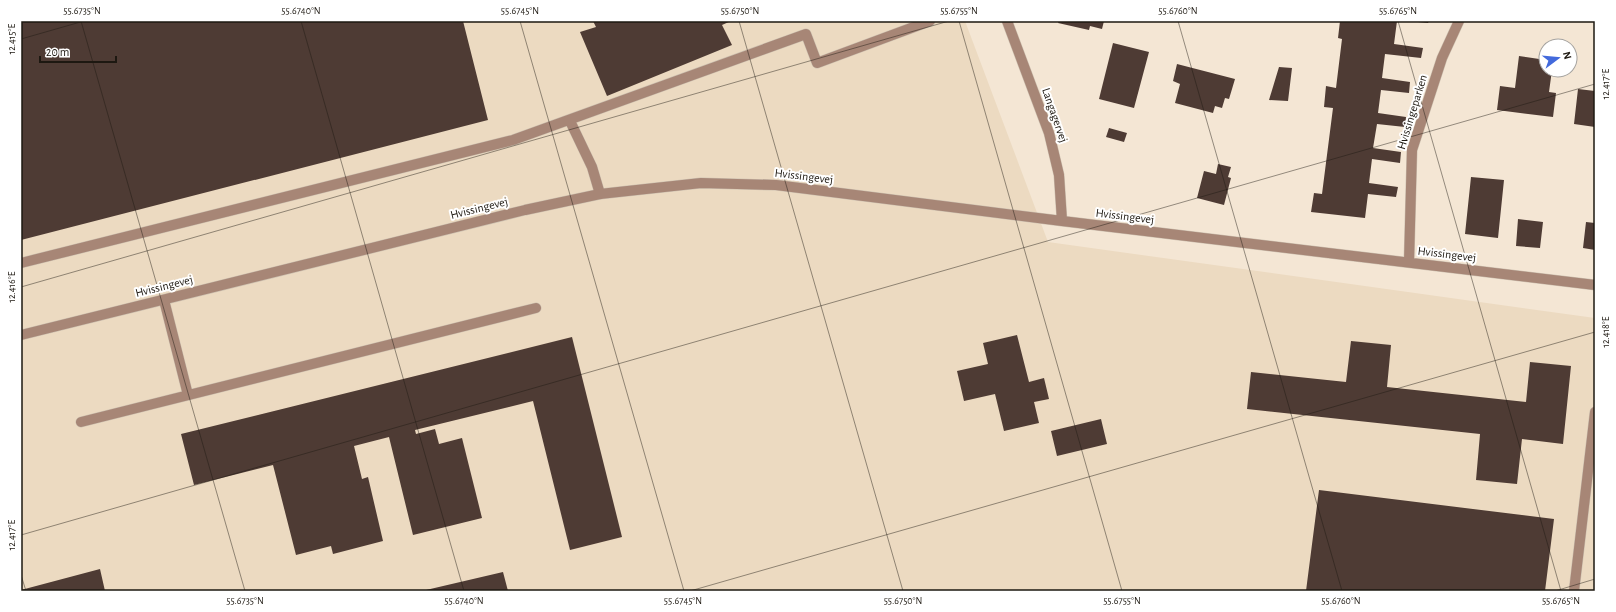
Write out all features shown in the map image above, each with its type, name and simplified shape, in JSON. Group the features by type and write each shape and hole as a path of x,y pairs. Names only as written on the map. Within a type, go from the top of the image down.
{"street":[{"path":"21,263 513,140 570,121 806,34 817,62 930,21"},
{"name":"Langagervej","path":"1007,21 1049,133 1059,175 1062,221"},
{"name":"Hvissingeparken","path":"1409,262 1412,150 1442,58 1459,21"},
{"path":"570,121 592,168 600,194"},
{"name":"Hvissingevej","path":"21,335 525,210 600,194 701,183 776,185 1595,285"},
{"path":"164,300 188,395"},
{"path":"81,422 536,308"},
{"path":"1574,591 1595,412"}],"shaded area":[{"path":"21,21 965,21 1048,242 1595,318 1595,591 21,591"}],"building":[{"path":"21,21 463,21 488,120 21,240"},
{"path":"593,21 731,21 722,25 732,45 607,96 580,32 596,27"},
{"path":"1059,21 1104,21 1102,29 1090,26 1089,30 1058,23"},
{"path":"1340,21 1397,21 1394,44 1423,48 1421,58 1385,54 1382,78 1410,82 1409,93 1381,90 1378,113 1406,117 1405,127 1377,124 1373,148 1401,152 1400,163 1372,159 1369,183 1398,187 1396,197 1368,194 1365,218 1311,212 1314,193 1322,194 1333,108 1324,107 1326,86 1336,88 1342,39 1338,38"},
{"path":"1418,21 1429,21 1428,23"},
{"path":"1113,43 1149,52 1134,108 1099,99"},
{"path":"1519,56 1538,59 1538,78 1551,78 1549,92 1556,93 1553,117 1497,110 1500,86 1515,88"},
{"path":"1177,64 1235,79 1229,99 1225,98 1222,108 1215,106 1213,113 1175,103 1180,84 1173,81"},
{"path":"1279,67 1292,68 1288,101 1269,100"},
{"path":"1578,89 1595,91 1595,127 1574,124"},
{"path":"1109,128 1127,133 1124,142 1106,137"},
{"path":"1218,164 1231,167 1228,177 1231,178 1224,205 1197,198 1204,171 1216,174"},
{"path":"1471,177 1504,180 1498,238 1465,234"},
{"path":"1518,219 1543,222 1540,248 1516,246"},
{"path":"1586,222 1595,223 1595,250 1583,248"},
{"path":"1017,335 1029,382 1044,378 1049,399 1034,402 1039,423 1004,431 995,394 964,401 957,371 988,364 983,343"},
{"path":"572,337 622,537 570,550 533,401 415,430 416,434 435,429 439,444 462,438 482,518 413,535 389,437 354,446 362,479 368,477 383,541 333,554 331,546 296,555 273,465 194,485 181,434"},
{"path":"1351,341 1391,345 1387,387 1526,402 1530,362 1571,366 1563,444 1522,439 1517,484 1476,480 1480,434 1247,409 1251,372 1346,382"},
{"path":"1101,419 1107,444 1057,456 1051,431"},
{"path":"1319,490 1554,519 1545,591 1306,591"},
{"path":"100,569 105,591 21,591 21,590"},
{"path":"503,572 508,591 426,591 426,590"}]}
